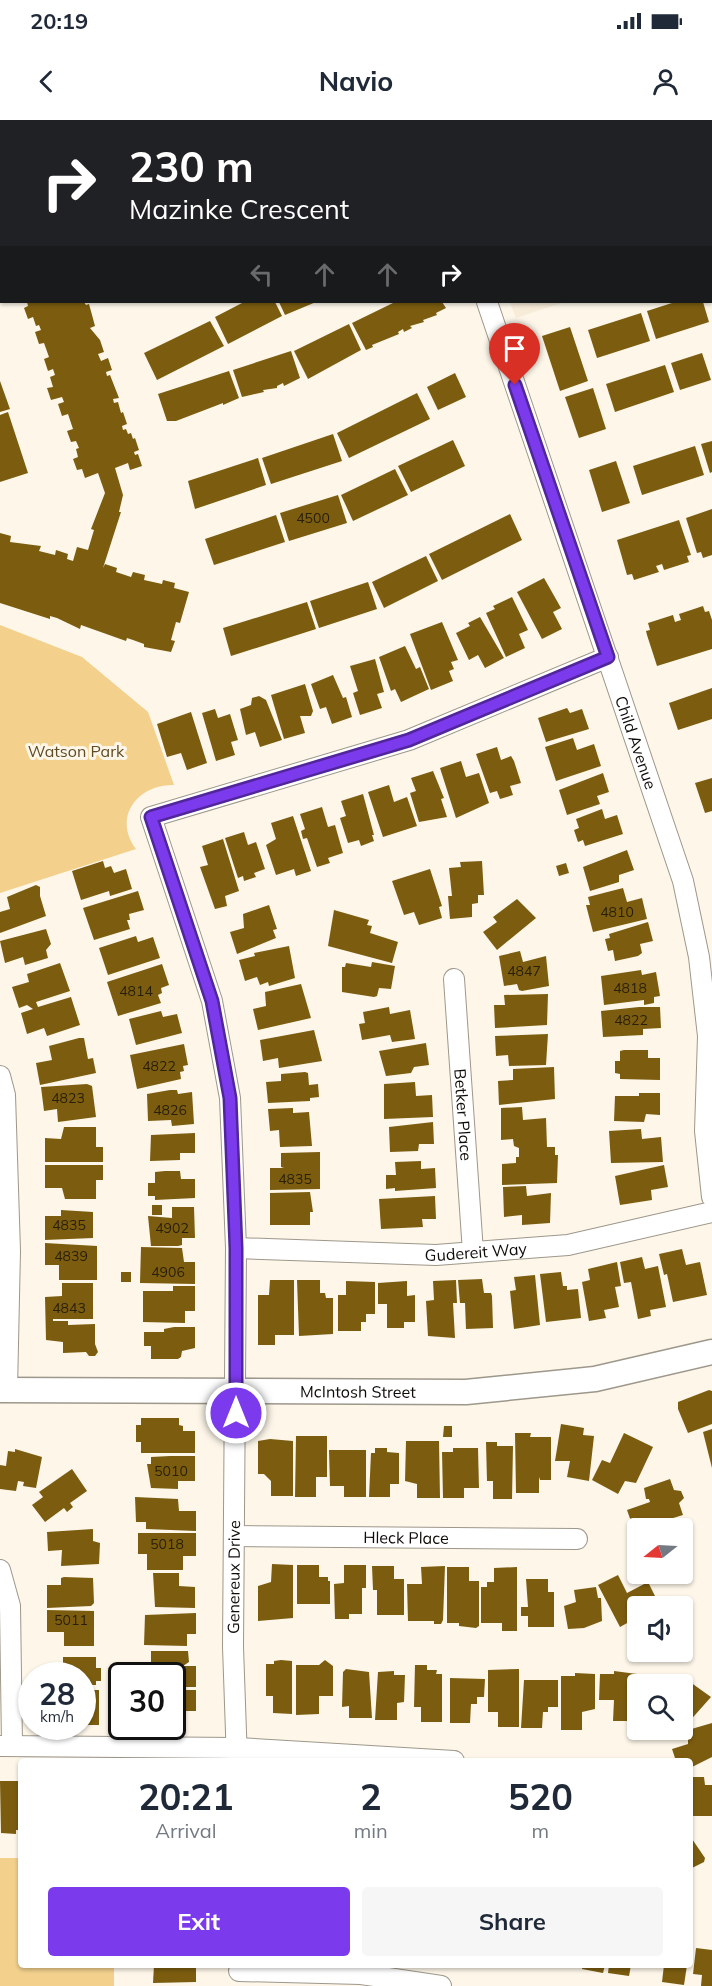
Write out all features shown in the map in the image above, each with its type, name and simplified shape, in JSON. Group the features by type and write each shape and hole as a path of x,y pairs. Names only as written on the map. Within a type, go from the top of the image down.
{"street":[{"name":"Child Avenue","path":"487,303 683,881 699,957 708,1036 705,1131 712,1197"},
{"name":"Genereux Drive","path":"237,1755 233,1647 236,1248 230,1098 212,1001 151,817 409,740 608,657"},
{"name":"Betker Place","path":"454,979 473,1252"},
{"path":"0,1076 5,1095 4,1390"},
{"name":"Gudereit Way","path":"236,1248 436,1255 568,1245 712,1212"},
{"name":"McIntosh Street","path":"4,1390 236,1393 466,1392 594,1379 712,1352"},
{"name":"Hleck Place","path":"234,1536 578,1539"},
{"path":"0,1570 10,1606 6,1745 346,1758"},
{"path":"239,1974 361,1974 441,1986"}],"shaded area":[{"path":"510,303 561,303 516,318"}],"green space":[{"name":"Watson Park","path":"0,625 82,657 148,712 174,785 150,790 132,805 127,825 129,837 136,849 0,893"},
{"path":"0,1858 18,1858 18,1968 114,1968 114,1986 0,1986"}],"building":[{"path":"27,303 89,304 95,326 90,328 100,340 104,352 98,354 101,361 108,358 112,370 106,372 107,376 110,375 119,398 113,399 114,403 118,402 127,424 122,426 123,430 126,429 128,434 131,433 133,439 135,438 139,450 134,452 135,455 138,454 142,466 130,470 128,463 115,468 123,495 119,512 121,512 103,568 105,564 117,568 116,572 131,577 133,572 145,575 144,580 162,584 163,580 175,583 174,588 189,592 180,623 176,622 171,640 175,641 171,652 144,647 144,644 133,640 127,638 126,641 81,625 80,629 57,618 50,616 50,619 0,603 0,533 11,536 10,542 41,546 39,551 55,555 56,550 68,554 67,559 73,561 77,547 88,550 94,530 91,529 105,493 98,473 85,478 82,469 77,470 73,459 78,457 76,449 79,448 76,441 71,442 67,431 73,429 68,414 62,416 58,404 64,402 62,397 51,400 47,388 53,387 50,377 55,375 53,369 48,371 44,359 49,357 44,343 39,344 35,332 41,330 39,325 36,326 33,317 28,319 24,308 28,306"},
{"path":"242,303 276,303 282,316 228,344 215,317"},
{"path":"279,303 314,303 285,315"},
{"path":"393,303 443,303 446,308 436,313 437,315 423,320 424,322 410,326 412,328 404,332 403,329 398,332 399,334 372,345 373,347 366,350 352,323"},
{"path":"672,303 703,303 709,322 656,339 647,311"},
{"path":"641,313 650,341 597,358 588,330"},
{"path":"210,321 224,346 157,380 144,353"},
{"path":"349,324 361,350 308,379 294,351"},
{"path":"570,327 588,381 560,391 542,336"},
{"path":"291,351 300,378 284,386 283,383 277,388 242,397 233,370"},
{"path":"702,353 711,380 680,390 671,363"},
{"path":"665,365 674,392 615,412 606,384"},
{"path":"229,371 239,398 176,421 167,421 158,394"},
{"path":"455,373 466,397 438,410 427,387"},
{"path":"0,381 10,409 0,412"},
{"path":"593,388 606,429 579,438 565,397"},
{"path":"417,393 430,419 349,458 337,433"},
{"path":"8,412 28,473 0,482 0,415"},
{"path":"333,434 342,461 271,484 262,458"},
{"path":"453,440 465,466 411,492 398,466"},
{"path":"712,441 712,472 710,473 701,444"},
{"path":"695,446 704,475 642,495 633,466"},
{"path":"258,458 266,485 195,509 188,481"},
{"path":"616,461 630,503 602,512 589,470"},
{"path":"395,469 408,495 353,521 341,495"},
{"path":"338,495 347,523 289,541 280,513"},
{"path":"712,509 712,555 703,558 701,552 697,553 686,518"},
{"path":"510,514 522,540 442,580 429,554"},
{"path":"276,515 285,542 214,565 205,539"},
{"path":"679,520 691,555 687,556 689,562 664,570 662,564 656,566 659,572 634,580 632,574 627,575 617,540"},
{"path":"426,556 438,581 384,608 372,582"},
{"path":"544,578 561,608 553,612 562,629 542,639 517,592"},
{"path":"368,582 377,609 319,628 310,601"},
{"path":"512,597 528,630 519,634 525,648 506,657 486,613 495,609 493,606"},
{"path":"307,602 316,629 231,656 223,628"},
{"path":"703,606 705,612 709,611 712,620 712,649 657,666 646,631 650,630 648,623 673,615 675,622 681,620 679,614"},
{"path":"480,617 504,658 485,668 478,655 469,660 456,633 470,626 468,623"},
{"path":"442,622 458,660 451,662 454,669 449,671 453,681 431,690 410,634"},
{"path":"405,646 416,669 420,667 429,689 401,702 395,689 391,691 379,657"},
{"path":"375,659 384,692 377,694 382,708 360,715 353,693 358,691 350,666"},
{"path":"333,675 343,698 346,697 352,717 332,724 326,707 320,709 311,684"},
{"path":"305,684 313,711 311,716 300,716 305,733 284,739 271,695"},
{"path":"712,688 712,719 678,730 669,703"},
{"path":"259,696 266,700 282,740 260,747 255,732 246,735 240,709 251,705 252,698"},
{"path":"567,708 570,713 582,709 589,729 546,742 538,718"},
{"path":"215,709 218,718 230,714 238,740 231,742 235,755 216,761 202,713"},
{"path":"191,712 207,763 187,770 181,753 167,757 157,724"},
{"path":"573,738 577,750 594,744 601,766 556,781 545,747"},
{"path":"497,747 501,760 511,756 521,783 510,786 513,795 500,799 497,791 490,793 476,754"},
{"path":"461,761 466,777 479,773 489,803 456,818 440,768"},
{"path":"433,771 444,798 441,799 447,817 419,822 410,793 416,791 411,778"},
{"path":"603,773 609,792 597,796 600,804 567,815 559,790"},
{"path":"712,778 712,811 705,813 695,783"},
{"path":"389,785 394,802 407,797 417,826 383,837 368,792"},
{"path":"363,794 374,841 361,846 359,840 348,843 340,818 346,816 341,801"},
{"path":"322,807 328,827 335,825 343,853 328,858 330,863 317,867 307,838 303,839 301,831 305,829 300,814"},
{"path":"602,809 605,819 617,815 623,834 585,846 583,840 578,842 574,830 579,828 576,819"},
{"path":"293,816 311,871 296,876 294,869 276,875 266,845 276,839 271,823"},
{"path":"244,832 248,845 256,842 265,869 254,873 256,877 244,881 243,876 238,878 225,838"},
{"path":"223,839 239,891 225,896 227,906 215,909 200,867 208,865 202,846"},
{"path":"627,850 634,870 619,875 619,882 590,891 583,867"},
{"path":"103,861 105,868 111,866 114,873 126,869 132,889 110,896 109,891 81,900 72,871"},
{"path":"482,861 484,895 478,895 478,903 472,904 472,917 450,919 448,896 452,896 449,868 461,867 460,862"},
{"path":"566,863 569,873 559,876 556,866"},
{"path":"430,869 442,906 439,907 442,918 419,925 414,912 404,915 392,881"},
{"path":"36,885 40,887 40,896 46,916 0,933 0,912 10,909 7,897"},
{"path":"623,888 627,902 642,898 647,919 593,932 586,905 590,905 588,897"},
{"path":"138,891 144,910 129,914 130,920 127,920 130,929 94,940 83,908"},
{"path":"517,899 536,918 497,950 483,932 497,922 493,917"},
{"path":"269,905 277,929 273,930 276,938 237,954 230,932 244,928 243,914"},
{"path":"334,910 369,920 367,925 372,926 370,933 398,942 392,963 328,946"},
{"path":"648,922 653,941 640,944 642,953 638,956 615,961 613,950 608,951 605,939 610,938 609,934"},
{"path":"46,929 51,944 46,950 48,958 25,965 23,957 5,963 0,941"},
{"path":"136,936 138,942 153,937 160,958 108,975 99,948"},
{"path":"289,946 295,978 269,986 268,982 260,985 257,977 245,981 239,960 255,956 254,953"},
{"path":"520,951 523,962 546,956 549,986 522,991 519,990 517,984 504,986 499,956"},
{"path":"372,962 395,966 391,989 379,988 377,996 374,997 342,992 342,967 345,967 346,963 371,967"},
{"path":"60,963 70,991 36,1002 38,1007 71,997 80,1025 47,1036 44,1028 27,1034 21,1013 33,1009 27,1005 19,1008 12,987 29,982 27,974"},
{"path":"162,964 169,985 161,988 162,993 158,995 161,1003 118,1016 107,982"},
{"path":"641,970 642,975 656,972 660,996 654,997 654,1003 644,1005 644,1000 604,1005 601,976"},
{"path":"301,984 311,1018 258,1030 253,1009 266,1006 265,992"},
{"path":"548,994 547,1025 495,1028 494,1005 505,1005 504,995"},
{"path":"389,1007 390,1014 410,1010 415,1039 392,1042 390,1035 362,1040 359,1024 365,1023 363,1012"},
{"path":"660,1007 661,1028 643,1029 643,1035 603,1037 601,1011"},
{"path":"161,1011 163,1017 177,1014 182,1033 136,1045 129,1019"},
{"path":"314,1030 322,1061 279,1068 278,1058 263,1061 260,1040"},
{"path":"548,1034 546,1065 509,1066 508,1055 496,1056 495,1036"},
{"path":"84,1038 88,1059 93,1058 96,1073 40,1085 36,1063 52,1060 49,1046"},
{"path":"426,1043 429,1065 414,1067 411,1073 386,1076 379,1051"},
{"path":"184,1044 188,1065 183,1066 184,1071 180,1072 181,1079 137,1089 130,1055"},
{"path":"648,1050 648,1058 660,1058 660,1080 620,1079 620,1074 615,1073 615,1061 620,1061 620,1051"},
{"path":"554,1067 555,1099 499,1105 498,1081 513,1080 513,1069"},
{"path":"308,1073 309,1085 318,1084 319,1097 310,1098 310,1101 268,1103 266,1082 281,1081 281,1074"},
{"path":"415,1082 416,1096 432,1095 433,1117 384,1119 384,1084"},
{"path":"87,1084 92,1086 96,1117 58,1122 57,1109 44,1111 41,1087"},
{"path":"177,1090 178,1094 192,1092 194,1124 172,1126 171,1120 148,1121 147,1094"},
{"path":"639,1093 660,1093 660,1115 646,1114 644,1122 614,1121 615,1096 639,1096"},
{"path":"522,1107 523,1120 546,1118 547,1147 555,1147 555,1155 558,1155 557,1183 502,1185 502,1164 516,1163 519,1148 514,1146 513,1139 501,1140 501,1108"},
{"path":"293,1108 293,1113 309,1112 312,1146 280,1147 279,1130 270,1131 268,1109"},
{"path":"433,1122 434,1144 419,1144 418,1151 390,1152 389,1127"},
{"path":"64,1127 96,1127 96,1147 103,1147 103,1162 45,1162 45,1138 61,1139"},
{"path":"641,1129 642,1139 661,1137 663,1162 611,1163 609,1131"},
{"path":"195,1133 195,1153 180,1153 180,1160 150,1161 151,1135"},
{"path":"320,1152 320,1189 270,1190 270,1168 284,1168 281,1167 281,1153"},
{"path":"421,1161 421,1169 435,1168 436,1188 395,1191 395,1188 386,1189 386,1175 396,1175 395,1162"},
{"path":"45,1165 103,1165 103,1180 96,1180 96,1199 65,1199 62,1188 45,1188"},
{"path":"664,1165 668,1187 651,1190 652,1200 620,1205 615,1176"},
{"path":"180,1171 181,1179 195,1179 195,1198 155,1200 155,1196 148,1196 148,1183 155,1183 155,1172"},
{"path":"526,1186 527,1196 551,1193 550,1223 522,1225 522,1215 504,1217 503,1187"},
{"path":"310,1192 313,1212 310,1212 310,1225 270,1225 270,1193"},
{"path":"435,1196 436,1219 422,1219 423,1227 381,1229 379,1199"},
{"path":"152,1205 162,1205 162,1215 152,1215"},
{"path":"172,1207 194,1207 195,1238 182,1238 182,1245 178,1246 151,1246 148,1216 172,1218"},
{"path":"61,1210 93,1212 93,1238 45,1240 45,1216 61,1216"},
{"path":"45,1243 97,1246 97,1280 59,1280 59,1265 45,1265"},
{"path":"141,1247 182,1248 184,1262 195,1262 195,1284 140,1283"},
{"path":"682,1249 686,1265 700,1262 707,1295 673,1302 667,1274 664,1275 659,1254"},
{"path":"642,1257 645,1269 658,1266 666,1307 650,1310 651,1316 638,1319 631,1282 624,1283 620,1262"},
{"path":"617,1262 621,1286 615,1287 619,1307 604,1310 606,1318 589,1321 582,1282 590,1280 588,1269"},
{"path":"121,1272 131,1272 131,1282 121,1282"},
{"path":"561,1272 563,1286 567,1286 567,1290 578,1289 581,1318 546,1322 540,1274"},
{"path":"535,1275 540,1325 514,1329 510,1291 516,1290 514,1277"},
{"path":"482,1279 484,1293 491,1293 492,1296 493,1328 466,1329 465,1303 460,1303 458,1280"},
{"path":"270,1280 294,1280 294,1335 275,1335 275,1345 258,1345 258,1295 269,1295"},
{"path":"297,1280 320,1280 320,1293 325,1293 326,1298 333,1298 333,1334 299,1336"},
{"path":"456,1280 457,1303 453,1303 455,1338 428,1336 426,1301 434,1300 433,1281"},
{"path":"346,1281 375,1282 375,1314 366,1314 366,1322 361,1322 361,1331 338,1331 338,1295 346,1295"},
{"path":"407,1281 407,1296 415,1295 415,1322 404,1322 404,1328 387,1328 387,1304 378,1304 378,1283"},
{"path":"62,1283 93,1283 93,1319 53,1319 53,1321 68,1321 68,1325 95,1324 95,1344 98,1352 95,1356 89,1356 86,1352 63,1353 63,1342 46,1340 45,1297 62,1296"},
{"path":"173,1286 195,1286 195,1311 185,1311 185,1323 143,1322 143,1291 173,1291"},
{"path":"195,1327 195,1348 182,1351 178,1359 151,1359 151,1346 144,1346 144,1332 164,1332 164,1329"},
{"path":"709,1390 712,1391 712,1424 688,1433 678,1409 678,1402"},
{"path":"141,1418 179,1418 179,1425 183,1426 183,1431 195,1431 195,1453 141,1453 141,1442 136,1442 136,1425 141,1425"},
{"path":"561,1424 584,1428 583,1435 594,1436 589,1481 567,1477 570,1461 555,1461"},
{"path":"444,1426 452,1426 452,1437 443,1437"},
{"path":"712,1429 712,1468 703,1432"},
{"path":"515,1433 531,1433 530,1437 551,1437 551,1480 540,1480 539,1477 539,1493 516,1493"},
{"path":"624,1433 653,1447 636,1483 625,1481 618,1494 592,1480 602,1460 610,1463"},
{"path":"296,1436 327,1436 327,1477 316,1477 316,1497 295,1497"},
{"path":"270,1439 293,1441 293,1496 271,1496 271,1481 264,1474 258,1474 258,1441"},
{"path":"406,1441 439,1441 440,1498 417,1498 417,1484 405,1481"},
{"path":"486,1442 497,1442 497,1446 513,1446 512,1499 493,1499 493,1481 487,1481"},
{"path":"375,1448 387,1448 387,1452 399,1453 399,1484 390,1484 390,1497 369,1497 371,1453 375,1453"},
{"path":"453,1448 478,1448 479,1488 464,1488 464,1498 443,1498 442,1452 453,1452"},
{"path":"15,1449 42,1457 36,1488 23,1486 24,1482 18,1481 16,1491 0,1489 0,1465 6,1466 8,1451 15,1452"},
{"path":"329,1450 366,1450 366,1497 344,1497 344,1486 330,1486"},
{"path":"195,1456 195,1481 178,1481 178,1489 151,1488 147,1464 151,1464 151,1457"},
{"path":"72,1469 87,1491 70,1503 73,1507 67,1512 64,1508 45,1522 32,1505 43,1497 39,1492"},
{"path":"670,1479 674,1490 681,1491 684,1498 679,1503 683,1515 673,1518 630,1518 627,1510 650,1502 646,1499 644,1488"},
{"path":"135,1497 178,1499 179,1511 196,1511 196,1531 146,1529 146,1522 136,1522"},
{"path":"93,1529 93,1541 100,1543 99,1564 61,1566 62,1550 48,1551 47,1532"},
{"path":"138,1533 196,1533 196,1556 183,1556 183,1570 147,1570 147,1554 138,1554"},
{"path":"272,1564 293,1565 293,1618 258,1621 258,1586 271,1582"},
{"path":"297,1565 319,1565 319,1577 328,1577 330,1581 330,1604 297,1604"},
{"path":"344,1565 366,1565 366,1588 362,1588 362,1614 349,1614 349,1619 335,1619 334,1584 344,1583"},
{"path":"372,1566 394,1566 394,1579 404,1579 404,1615 377,1615 377,1590 373,1590"},
{"path":"445,1566 441,1624 434,1624 434,1621 408,1621 407,1584 422,1584 421,1567"},
{"path":"447,1567 469,1567 469,1581 479,1581 479,1626 476,1628 459,1626 459,1623 447,1623"},
{"path":"517,1567 517,1631 502,1631 502,1623 481,1623 481,1587 487,1587 487,1582 494,1582 494,1568"},
{"path":"153,1573 179,1573 179,1586 195,1587 195,1608 155,1607"},
{"path":"618,1575 627,1593 644,1584 649,1584 655,1596 627,1596 627,1623 620,1627 598,1585"},
{"path":"61,1578 93,1578 94,1603 91,1606 47,1608 47,1585 61,1585"},
{"path":"526,1579 548,1579 548,1592 554,1592 554,1627 528,1627 528,1616 521,1616 521,1607 528,1607"},
{"path":"596,1587 598,1598 601,1598 602,1621 584,1628 568,1629 564,1606 576,1602 574,1590"},
{"path":"47,1610 94,1611 94,1646 64,1646 64,1632 47,1632"},
{"path":"196,1613 196,1634 187,1634 187,1646 144,1645 145,1615"},
{"path":"151,1651 188,1651 189,1662 186,1664 186,1662 151,1662"},
{"path":"63,1657 96,1657 96,1662 63,1662"},
{"path":"325,1660 333,1666 333,1696 319,1696 319,1714 296,1715 296,1665 319,1665"},
{"path":"274,1661 292,1661 292,1714 273,1713 273,1696 266,1696 266,1664 274,1664"},
{"path":"415,1665 427,1665 427,1670 437,1670 436,1674 442,1674 442,1722 421,1722 421,1707 414,1707"},
{"path":"186,1666 196,1666 196,1687 186,1687"},
{"path":"96,1668 101,1668 101,1681 96,1681"},
{"path":"346,1669 369,1672 372,1718 349,1718 349,1706 342,1707 343,1672"},
{"path":"519,1669 519,1727 498,1727 498,1712 488,1712 488,1670"},
{"path":"394,1671 394,1675 405,1675 404,1702 397,1703 397,1720 375,1720 378,1672"},
{"path":"614,1671 637,1674 627,1674 627,1721 613,1721 614,1700 599,1700 600,1674 614,1674"},
{"path":"575,1673 595,1674 595,1709 582,1712 582,1730 561,1730 561,1676 575,1676"},
{"path":"450,1678 485,1679 484,1697 477,1697 477,1704 471,1704 470,1723 450,1723"},
{"path":"524,1680 558,1680 558,1707 548,1707 548,1712 543,1712 542,1728 521,1728"},
{"path":"693,1684 711,1697 693,1717"},
{"path":"96,1690 99,1690 99,1725 96,1725"},
{"path":"186,1690 196,1690 196,1711 186,1711"},
{"path":"712,1723 712,1757 693,1766 693,1758 675,1758 672,1749 688,1744 688,1740 693,1740 693,1729"},
{"path":"693,1777 704,1777 705,1785 712,1785 712,1816 693,1816"},
{"path":"0,1781 18,1781 18,1830 16,1834 1,1833"},
{"path":"693,1840 705,1858 704,1862 693,1868"},
{"path":"696,1948 712,1950 712,1986 701,1986 702,1975 693,1974"},
{"path":"154,1968 196,1968 196,1982 153,1983"},
{"path":"582,1968 604,1968 603,1973"},
{"path":"609,1968 630,1968 629,1976 608,1973"},
{"path":"664,1968 687,1968 684,1985 662,1982"}],"route":[{"path":"236,1413 236,1248 230,1098 212,1001 151,817 409,740 608,657 515,385"}]}
